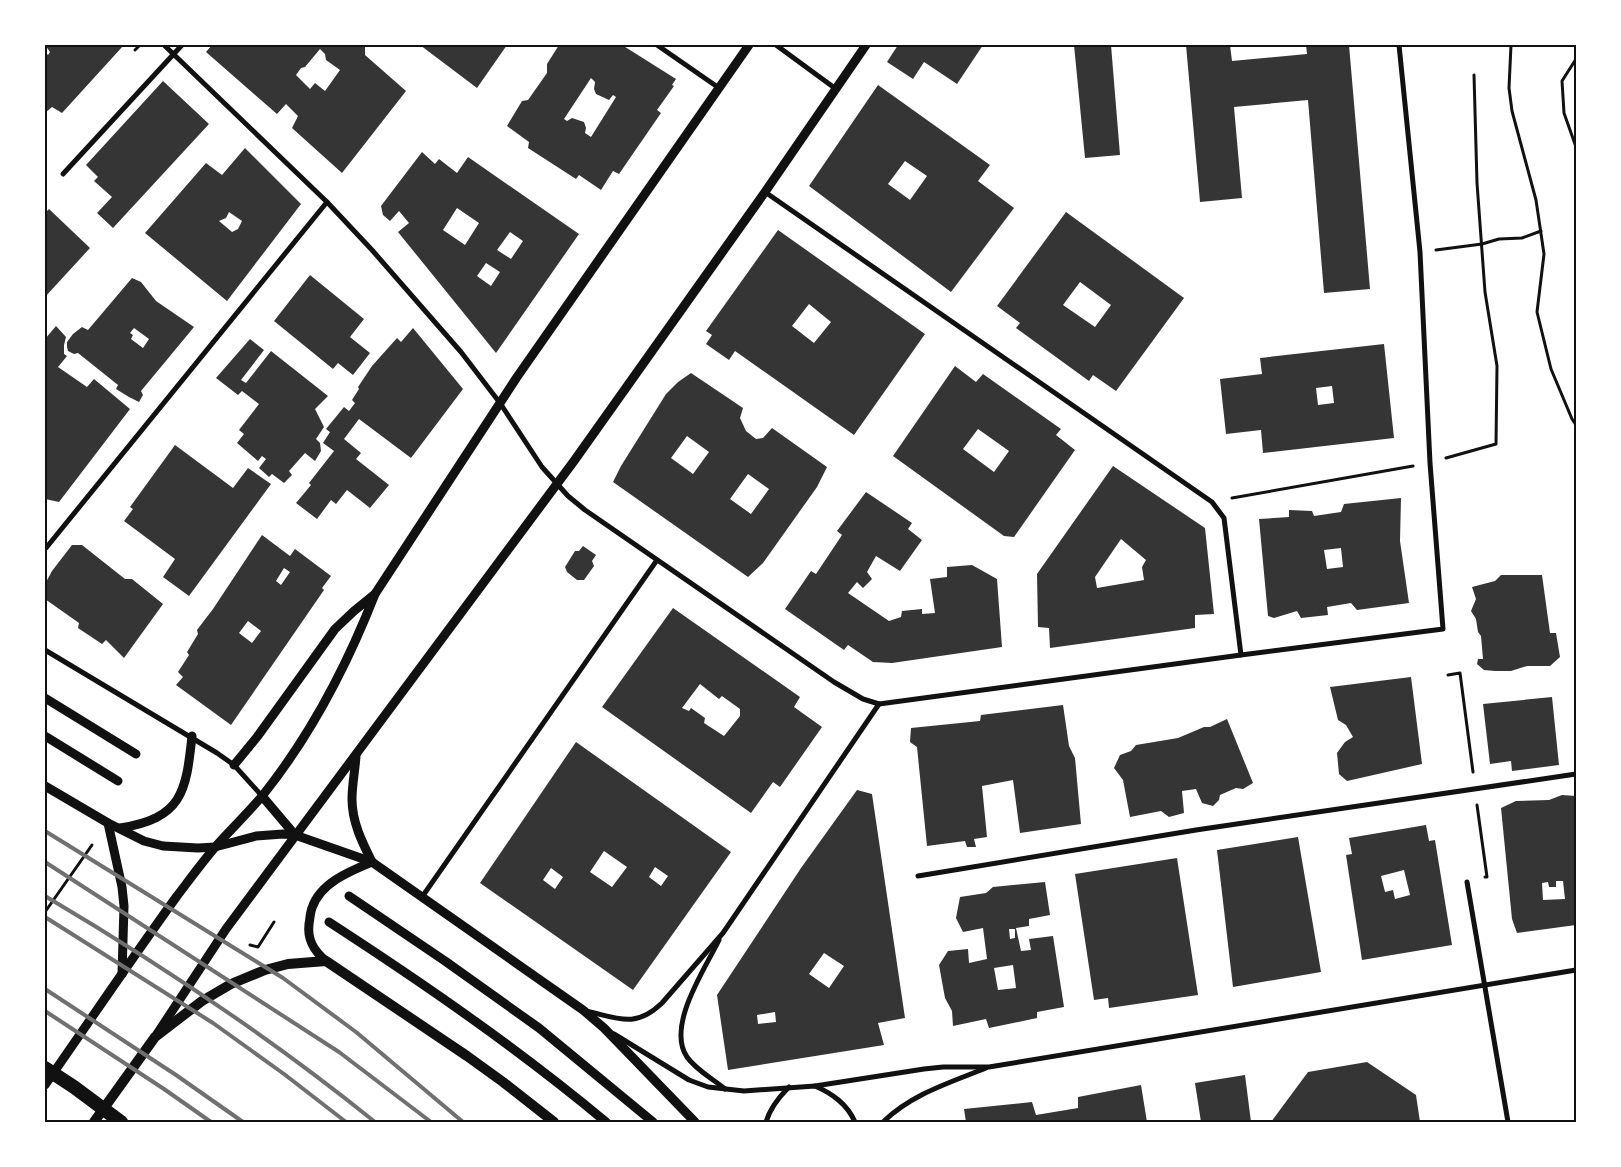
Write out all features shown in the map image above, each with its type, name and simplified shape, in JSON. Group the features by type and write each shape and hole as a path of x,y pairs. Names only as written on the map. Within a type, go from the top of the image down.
{"highway":[{"path":"45,1068 121,1122"}],"main road":[{"path":"94,1122 155,1037 202,1001 245,977 288,964 326,961 446,1041 554,1122"}],"street":[{"path":"164,45 327,202 372,250 455,345 500,403 542,467 585,510 847,691 878,704 1443,629 1430,463 1420,252 1399,45"},
{"path":"63,174 182,45"},
{"path":"658,45 720,88"},
{"path":"45,1085 169,908 215,847 262,796 299,744 322,705 364,624 375,594 500,403 749,45"},
{"path":"776,45 836,89"},
{"path":"155,1037 220,938 557,484 765,192 866,45"},
{"path":"765,192 1212,502 1224,518 1241,655"},
{"path":"46,548 327,202"},
{"path":"422,897 657,560"},
{"path":"234,765 257,737 335,629 375,594"},
{"path":"45,650 192,736 234,765 295,835"},
{"path":"45,698 136,754"},
{"path":"583,1010 618,1019 636,1020 654,1012 723,933 878,704"},
{"path":"45,736 118,781"},
{"path":"120,828 137,826 157,818 177,801 186,781 192,736"},
{"path":"356,756 352,800 353,811 362,842 372,862"},
{"path":"918,876 1196,830 1576,774"},
{"path":"45,786 108,823 144,841 163,846 190,849 215,847 256,836 283,834 295,835 372,862 583,1010 604,1028 695,1122"},
{"path":"108,823 122,887 124,906 122,974"},
{"path":"326,961 315,951 310,940 311,908 322,892 337,879 372,862"},
{"path":"1466,882 1508,1122"},
{"path":"349,896 539,1028 653,1122"},
{"path":"329,922 420,981 510,1045 606,1122"},
{"path":"723,933 693,992 681,1023 680,1033 683,1050 687,1057 726,1089"},
{"path":"604,1028 689,1080 708,1087 744,1091 815,1086 924,1069 958,1066 989,1067 1576,970"},
{"path":"883,1122 904,1104 921,1094 989,1067"},
{"path":"815,1086 841,1101 855,1122"},
{"path":"766,1122 777,1100 790,1087"}],"path":[{"path":"135,50 140,45"},
{"path":"1511,45 1509,88 1512,111 1536,200 1544,254 1537,312 1551,369 1576,425"},
{"path":"1576,59 1562,81 1564,113 1576,147"},
{"path":"1212,502 1430,463 1496,444 1497,366 1485,292 1477,183 1474,75"},
{"path":"1420,252 1482,244 1499,239 1522,238 1541,230"},
{"path":"1448,675 1460,673 1473,773"},
{"path":"1478,813 1484,861"},
{"path":"45,912 108,823"},
{"path":"250,944 258,947 274,922"}],"building":[{"path":"45,45 123,46 62,113 52,107 45,113 45,52 48,55 50,52"},
{"path":"212,45 365,45 365,55 406,91 342,173 292,128 298,116 286,104 277,114 206,52","holes":["320,49 325,54 326,60 340,70 325,91 315,83 310,89 296,75"]},
{"path":"420,45 507,45 477,88"},
{"path":"559,45 622,45 676,79 672,85 674,86 657,110 661,113 619,174 613,171 601,190 579,175 576,179 528,148 529,142 507,126 522,101 528,100 547,73 547,64","holes":["591,78 595,82 594,89 596,94 609,100 613,95 616,97 591,137 585,133 584,122 572,118 567,121 564,119"]},
{"path":"898,45 983,45 957,84 924,62 913,79 887,62"},
{"path":"1074,45 1111,45 1120,155 1085,158"},
{"path":"1186,45 1230,45 1232,61 1307,54 1306,45 1349,45 1370,289 1324,293 1308,100 1234,107 1242,198 1200,202"},
{"path":"163,81 209,124 113,228 97,213 112,197 94,181 98,177 86,165"},
{"path":"878,85 990,165 978,181 1014,208 951,292 809,186","holes":["905,161 927,176 910,200 888,184"]},
{"path":"245,148 301,204 227,301 145,233 206,163 222,175","holes":["229,212 242,221 238,229 232,232 219,221 226,218"]},
{"path":"422,152 435,164 439,159 457,173 468,157 579,234 496,353 398,232 409,223 399,211 390,221 383,215 381,206","holes":["457,208 479,223 465,245 443,230","510,232 523,241 511,259 497,250","486,263 500,272 491,286 477,276"]},
{"path":"49,209 90,248 45,297 45,213"},
{"path":"1066,212 1184,298 1116,391 1093,375 1089,381 1016,328 1020,323 997,306","holes":["1080,282 1111,305 1095,327 1063,305"]},
{"path":"778,230 925,334 854,435 735,351 729,360 706,344 712,335 706,331","holes":["809,304 831,322 814,343 792,326"]},
{"path":"310,275 364,319 350,337 370,353 353,375 338,363 333,369 274,321"},
{"path":"132,278 141,282 156,301 194,327 141,391 143,395 139,402 116,389 118,385 78,353 74,354 68,351 67,342 73,334 82,327 88,330","holes":["134,328 149,339 143,348 131,339 133,335 130,333"]},
{"path":"56,326 66,337 64,354 67,356 58,367 87,387 94,379 130,409 59,502 45,499 45,339"},
{"path":"413,328 463,389 411,458 359,419 344,439 361,453 356,459 389,485 370,508 347,490 336,504 331,500 317,519 296,503 334,451 323,443 330,432 326,429 344,407 349,411 355,403 352,400 372,366 397,338 401,342"},
{"path":"250,339 264,350 241,380 246,383 271,351 328,396 315,409 324,427 316,439 320,443 321,451 315,461 305,453 289,471 292,475 284,483 272,474 269,477 259,468 266,459 262,456 258,461 237,443 244,434 239,430 259,404 242,391 238,395 216,378"},
{"path":"1384,344 1394,438 1263,453 1261,430 1226,434 1220,379 1262,374 1260,358","holes":["1332,386 1334,403 1318,405 1316,388"]},
{"path":"955,366 976,382 983,374 1061,429 1056,435 1075,450 1014,537 1004,536 893,456","holes":["978,429 1009,451 994,472 963,449"]},
{"path":"691,373 743,408 740,418 746,431 756,439 763,438 772,428 827,467 817,487 763,563 748,577 613,482 666,394","holes":["687,436 709,452 693,474 671,458","748,474 769,489 751,514 730,499"]},
{"path":"175,445 233,488 248,468 271,484 189,596 163,577 175,559 124,521 133,509 130,507"},
{"path":"1113,466 1205,528 1214,614 1195,615 1195,628 1050,648 1049,628 1038,627 1037,574","holes":["1121,539 1146,560 1142,567 1144,580 1097,588 1095,577"]},
{"path":"866,492 912,523 908,529 922,540 900,571 876,556 867,572 872,579 863,588 857,582 848,593 889,621 901,617 902,611 922,609 922,614 935,613 930,579 947,577 947,567 972,565 997,579 1002,647 892,663 873,662 848,645 844,650 785,609 811,571 816,574 842,535 837,531"},
{"path":"1401,498 1400,541 1409,603 1357,610 1351,603 1327,607 1328,615 1301,618 1297,611 1274,618 1268,616 1259,519 1289,517 1289,510 1312,511 1314,516 1341,512 1344,504","holes":["1341,548 1343,567 1327,569 1324,550"]},
{"path":"262,535 290,556 295,549 331,576 322,588 324,590 231,725 176,685 183,677 178,672 189,655 187,652 198,634 197,630","holes":["284,568 290,572 281,585 276,581","248,621 261,631 252,643 239,633"]},
{"path":"72,545 82,545 125,579 132,579 163,604 124,658 106,640 102,644 78,628 79,623 45,599 45,584 52,571"},
{"path":"583,546 596,555 592,561 594,566 584,580 577,580 567,572 565,567 575,551 579,551"},
{"path":"1501,575 1542,575 1550,633 1556,633 1560,657 1550,666 1527,666 1511,671 1495,671 1484,670 1477,664 1478,659 1483,659 1481,636 1478,632 1476,619 1471,611 1476,599 1472,587 1495,581"},
{"path":"673,608 800,697 794,707 822,727 780,787 773,782 751,813 602,707","holes":["700,684 719,699 722,696 740,709 740,716 724,736 704,723 705,718 691,708 689,711 682,708"]},
{"path":"1411,677 1422,764 1347,781 1339,774 1337,753 1345,742 1353,737 1346,725 1338,720 1330,687"},
{"path":"1552,697 1559,765 1512,771 1511,761 1490,764 1483,704"},
{"path":"1063,705 1069,746 1075,758 1081,824 1020,833 1013,780 982,786 987,837 974,839 976,847 967,847 965,841 927,846 917,747 910,742 911,728 980,721 981,715"},
{"path":"1227,719 1253,783 1243,789 1236,788 1220,795 1219,800 1213,806 1202,803 1196,789 1182,791 1184,813 1169,817 1161,811 1130,817 1123,780 1114,768 1120,755 1131,751 1136,745 1178,738"},
{"path":"576,742 731,852 633,990 480,883","holes":["604,851 627,867 612,887 590,872","655,867 668,876 661,886 649,877","551,868 563,877 555,889 543,880"]},
{"path":"857,790 872,794 905,1018 878,1023 884,1045 728,1070 717,995 801,868","holes":["824,953 844,966 829,988 809,974","775,1012 776,1022 758,1024 757,1015"]},
{"path":"1562,795 1576,796 1576,925 1517,933 1512,919 1501,808 1516,801 1549,800","holes":["1556,881 1563,881 1565,899 1543,900 1542,883 1548,882 1549,887 1556,887"]},
{"path":"1426,825 1429,841 1435,840 1452,945 1362,960 1346,855 1352,854 1349,838","holes":["1404,870 1410,895 1395,899 1393,890 1385,892 1381,876"]},
{"path":"1298,837 1321,972 1233,987 1217,850"},
{"path":"1177,858 1198,995 1109,1008 1108,998 1094,1000 1075,874"},
{"path":"1045,882 1050,915 1029,919 1029,926 1016,928 1021,951 1031,950 1029,939 1053,936 1064,1007 1037,1012 1037,1018 989,1028 986,1019 953,1026 952,1011 945,998 939,965 948,951 968,949 969,963 987,959 983,928 963,932 956,918 960,897 986,893 993,887","holes":["1009,929 1015,929 1015,938 1010,939","1013,965 1016,988 998,990 994,968"]},
{"path":"1367,1062 1416,1095 1420,1122 1271,1122 1308,1072"},
{"path":"1245,1075 1251,1122 1201,1122 1195,1083"},
{"path":"1141,1085 1147,1122 966,1122 964,1109 1032,1102 1036,1115 1078,1108 1078,1097"}],"railway":[{"path":"45,831 283,978 356,1032 463,1122"},
{"path":"45,862 339,1052 431,1122"},
{"path":"45,896 173,975 214,1003 296,1061 375,1122"},
{"path":"45,917 213,1023 346,1122"},
{"path":"45,989 176,1075 243,1122"},
{"path":"45,1011 211,1122"}]}
